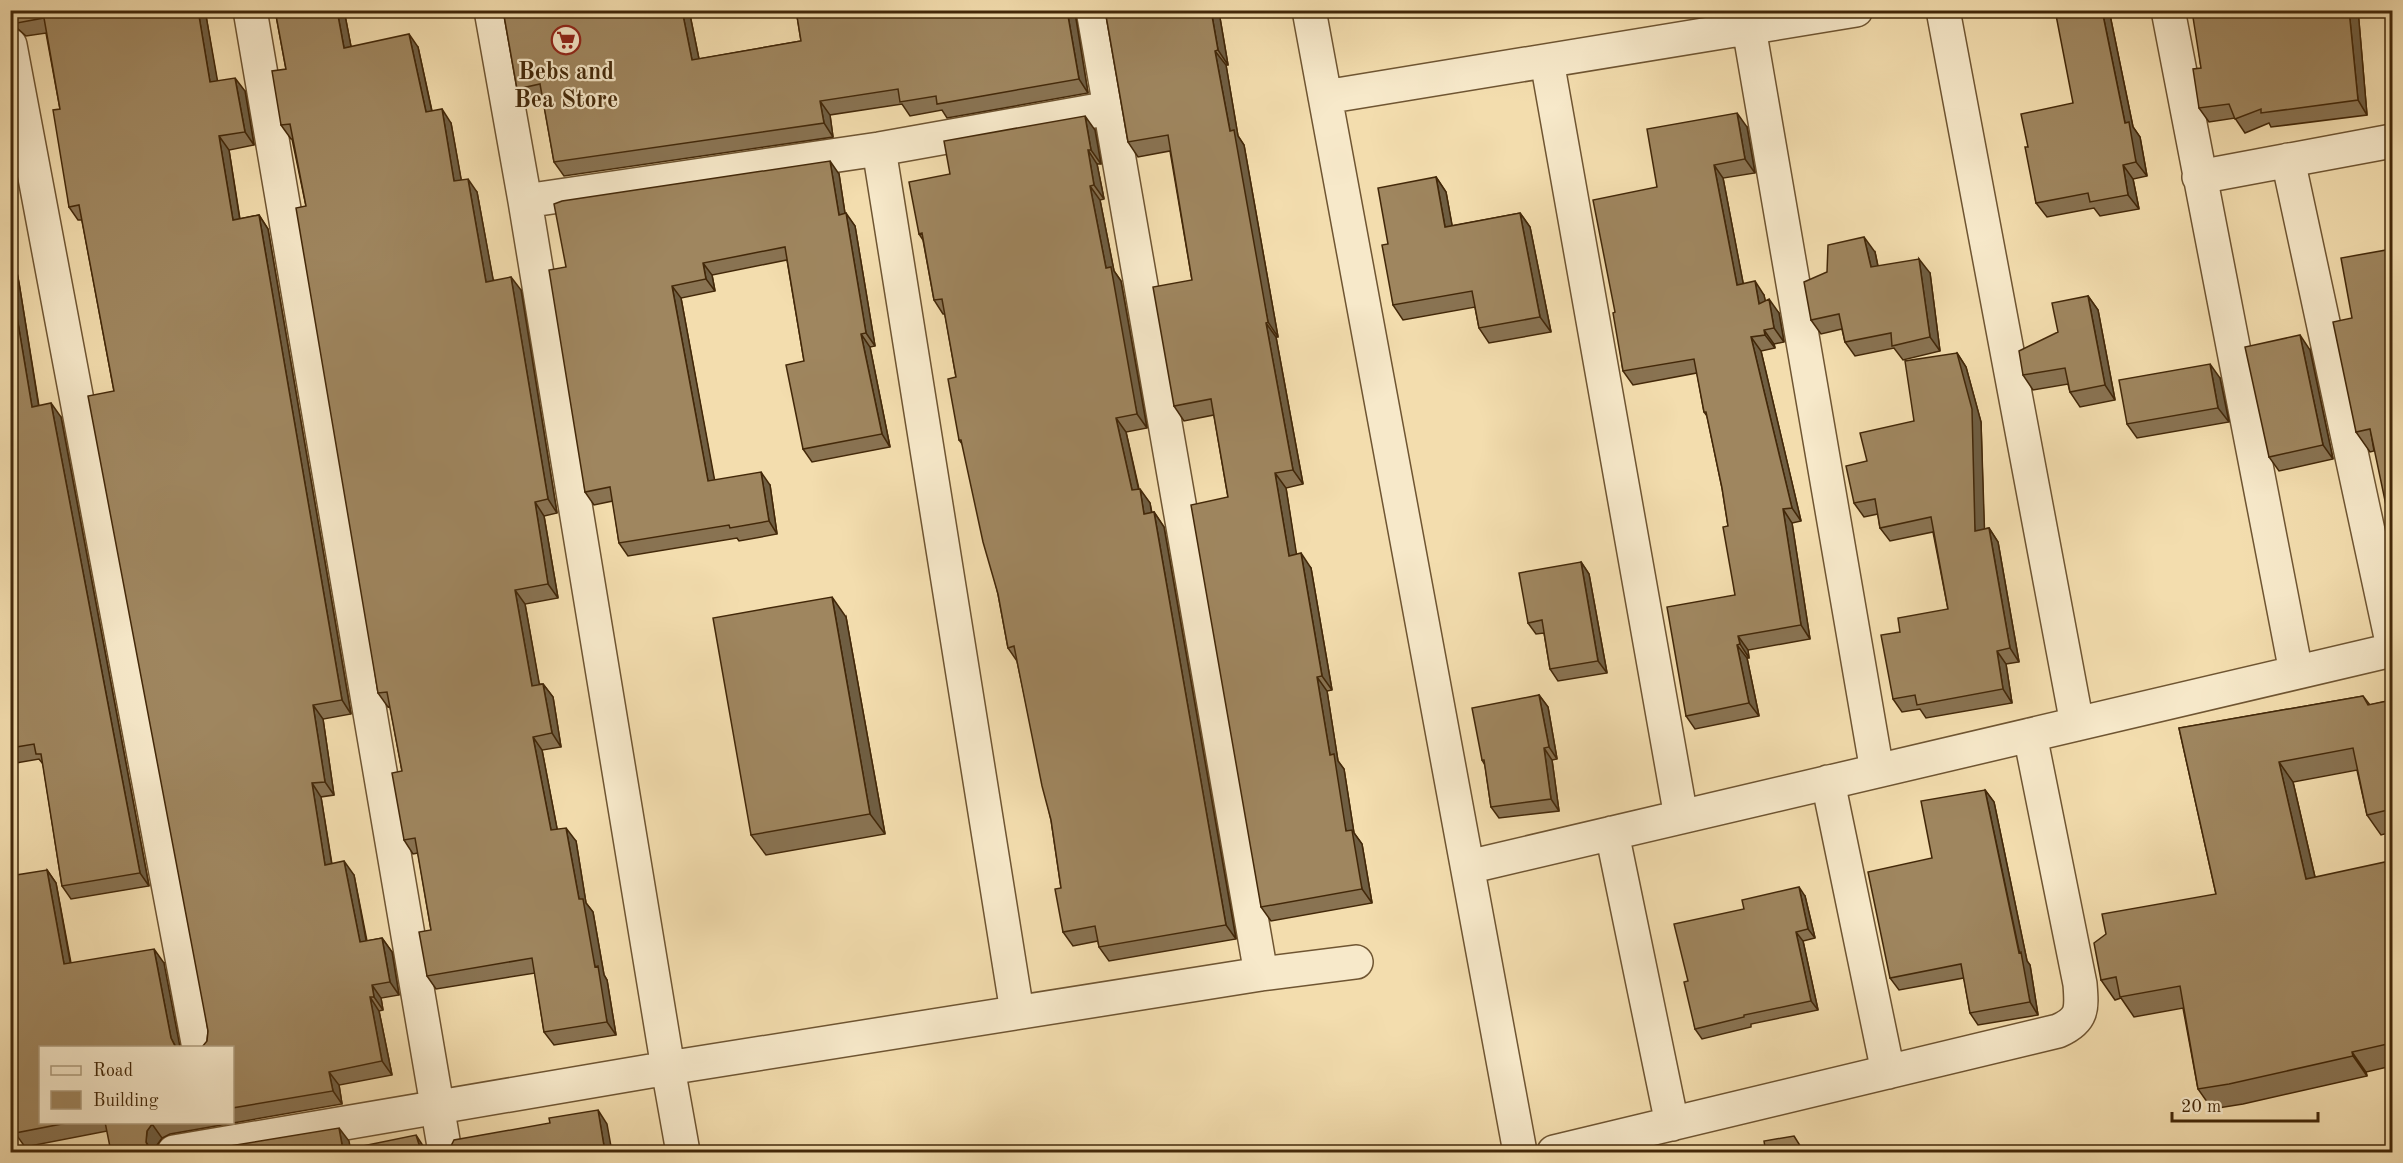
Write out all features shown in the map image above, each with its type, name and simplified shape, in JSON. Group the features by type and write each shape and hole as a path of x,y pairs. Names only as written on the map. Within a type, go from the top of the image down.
{"street":[{"path":"250,10 445,1152"},
{"path":"491,10 525,201 683,1152"},
{"path":"1093,10 1261,974"},
{"path":"1310,10 1520,1152"},
{"path":"1325,97 1856,10"},
{"path":"1943,10 2077,724"},
{"path":"2168,10 2296,672"},
{"path":"1749,27 1877,771"},
{"path":"10,45 199,1046"},
{"path":"1547,61 1681,816"},
{"path":"525,201 879,149 1110,108"},
{"path":"2199,177 2392,141"},
{"path":"879,149 1017,1012"},
{"path":"2288,160 2392,642"},
{"path":"1468,867 2392,650"},
{"path":"1554,1152 2058,1031 2071,1025 2079,1016 2080,984 2030,735"},
{"path":"1827,783 1888,1072"},
{"path":"1612,833 1672,1124"},
{"path":"174,1152 217,1140 437,1107 1017,1012 1261,974 1356,962"}],"building":[{"path":"10,10 198,10 210,82 235,78 245,132 219,136 233,220 259,215 342,700 313,705 325,782 312,783 325,865 344,861 360,942 382,938 390,982 372,985 374,997 370,997 382,1061 329,1072 333,1091 234,1108 234,1046 203,1046 207,1041 208,1031 88,396 114,391 79,205 69,207 53,110 60,109 44,18 17,23 10,17"},
{"path":"275,10 337,10 344,48 409,34 426,112 442,109 454,181 468,179 486,282 511,277 548,499 535,502 548,584 515,590 532,686 543,684 552,733 533,737 551,830 566,828 579,899 583,899 595,967 598,966 607,1022 544,1032 532,958 427,976 419,932 431,930 415,838 404,840 392,773 402,771 387,692 378,693 296,208 306,206 290,124 281,125 272,71 286,69"},
{"path":"503,10 682,10 692,60 801,41 796,10 1067,10 1079,79 937,104 936,96 900,102 898,89 820,101 824,123 554,162 540,84 517,89"},
{"path":"1105,10 1211,10 1218,50 1215,51 1230,131 1234,130 1293,470 1275,473 1289,556 1301,553 1322,676 1317,677 1330,755 1334,754 1346,831 1352,830 1362,889 1261,907 1191,505 1228,497 1211,399 1174,406 1153,287 1192,280 1168,135 1128,142"},
{"path":"2055,10 2102,10 2125,123 2129,122 2136,162 2123,165 2128,195 2090,202 2088,193 2036,203 2021,114 2073,103"},
{"path":"2349,10 2358,100 2261,113 2261,109 2235,119 2229,104 2199,108 2193,69 2201,68 2192,11"},
{"path":"1737,113 1745,159 1714,165 1737,285 1755,281 1759,304 1769,299 1774,328 1764,330 1765,335 1751,337 1792,508 1783,509 1801,625 1738,636 1740,644 1737,645 1749,703 1686,716 1667,607 1735,595 1723,527 1728,526 1722,488 1694,359 1623,371 1613,313 1615,312 1593,200 1657,187 1647,129"},
{"path":"1085,116 1094,185 1090,186 1106,268 1111,267 1137,414 1116,418 1132,490 1140,489 1144,514 1154,512 1226,925 1099,947 1095,926 1063,932 1055,889 1061,888 1051,820 1014,646 1008,648 998,594 983,542 961,440 959,440 948,379 956,377 942,299 934,300 922,233 919,234 909,182 950,174 944,141"},
{"path":"830,161 839,215 846,213 866,333 861,334 882,434 803,449 786,365 804,361 785,247 703,263 706,279 672,286 708,481 761,472 769,521 730,528 729,525 619,543 610,487 585,492 549,270 566,267 554,204"},
{"path":"1436,177 1445,227 1520,213 1540,317 1479,328 1472,291 1393,305 1382,245 1388,244 1378,188"},
{"path":"1864,237 1871,267 1919,259 1930,337 1892,346 1891,333 1845,342 1839,314 1811,320 1804,282 1827,272 1828,245"},
{"path":"2392,249 2392,534 2370,429 2356,432 2333,322 2352,318 2341,258"},
{"path":"10,275 32,407 51,403 140,873 62,886 41,754 36,754 34,744 10,748"},
{"path":"2088,296 2105,385 2070,392 2065,368 2023,375 2019,351 2058,332 2052,303"},
{"path":"2300,335 2323,445 2269,457 2245,347"},
{"path":"1957,353 1972,409 1975,531 1989,528 2010,648 1997,651 2003,689 1917,705 1915,695 1893,699 1881,635 1900,632 1898,618 1948,609 1931,517 1880,528 1875,499 1854,503 1846,466 1867,461 1860,433 1914,421 1905,361"},
{"path":"2210,364 2218,408 2127,424 2119,380"},
{"path":"1581,562 1598,661 1550,669 1542,620 1528,623 1519,573"},
{"path":"832,597 870,814 751,835 713,618"},
{"path":"1539,695 1549,747 1544,748 1551,799 1491,807 1484,760 1482,760 1472,708"},
{"path":"2363,696 2368,705 2392,700 2392,809 2367,815 2353,748 2279,762 2306,879 2385,862 2390,888 2392,888 2392,1043 2352,1052 2353,1056 2198,1089 2180,986 2120,997 2116,977 2101,980 2094,943 2106,934 2102,914 2216,894 2179,728"},
{"path":"1985,790 2030,1002 1970,1013 1961,964 1890,978 1868,872 1932,858 1921,801"},
{"path":"47,870 64,964 154,949 171,1038 175,1046 39,1046 39,1124 62,1124 15,1133 10,1107 10,1047 12,1046 10,1038 10,876"},
{"path":"1799,887 1808,929 1796,932 1811,1001 1744,1015 1744,1017 1695,1029 1684,982 1688,981 1674,924 1744,909 1742,900"},
{"path":"598,1110 605,1152 448,1152 454,1140 550,1123 549,1118"},
{"path":"105,1124 152,1124 147,1131 146,1142 150,1151 153,1152 111,1152"},
{"path":"339,1128 343,1150 416,1135 421,1151 424,1152 193,1152"},
{"path":"1794,1136 1804,1152 1730,1152 1765,1147 1764,1141"}],"place":[{"name":"Bebs and Bea Store","path":"566,40"}]}
